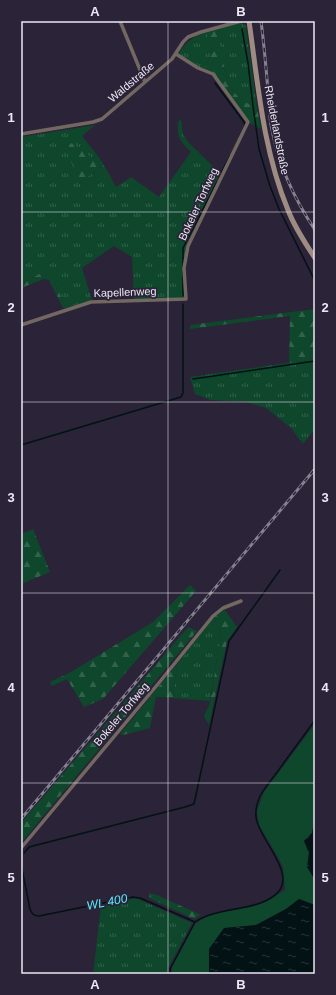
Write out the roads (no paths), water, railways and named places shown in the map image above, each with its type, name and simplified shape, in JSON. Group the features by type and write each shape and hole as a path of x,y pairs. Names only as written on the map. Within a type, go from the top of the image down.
{"main road":[{"name":"Rheiderlandstraße","path":"249,21 262,114 274,170 288,211 315,258"}],"street":[{"path":"120,21 145,82"},
{"name":"Waldstraße","path":"21,134 93,122 102,119 172,60 183,42 188,37 241,21"},
{"name":"Bokeler Torfweg","path":"176,54 198,68 213,74 248,122 188,246 184,268 186,299"},
{"name":"Kapellenweg","path":"21,325 91,302 186,299"},
{"name":"Bokeler Torfweg","path":"21,848 158,684 212,616 223,608 242,601"}],"water":[{"path":"315,818 315,880 307,867 309,853 304,841 312,833"},
{"path":"299,899 315,905 315,974 209,974 209,949 224,928 256,925 286,909"}],"waterway":[{"path":"242,29 259,149 270,186 279,209 315,281"},
{"path":"215,83 245,125"},
{"path":"219,177 230,156"},
{"path":"183,268 183,248 217,182"},
{"path":"183,272 183,296"},
{"path":"21,445 181,397 183,393 183,304"},
{"path":"193,379 315,361"},
{"path":"24,853 29,847 194,804 229,641 280,570"},
{"path":"195,922 215,913 251,906 262,902 271,898 279,891 283,883 282,874 279,864 258,825 256,806 264,789 315,720"},
{"name":"WL 400","path":"21,864 30,909 36,916 133,897 140,898 195,922 170,969 170,974"}],"railway":[{"path":"261,21 271,125 275,143 283,170 294,195 315,230"},
{"path":"21,819 315,469"}]}
